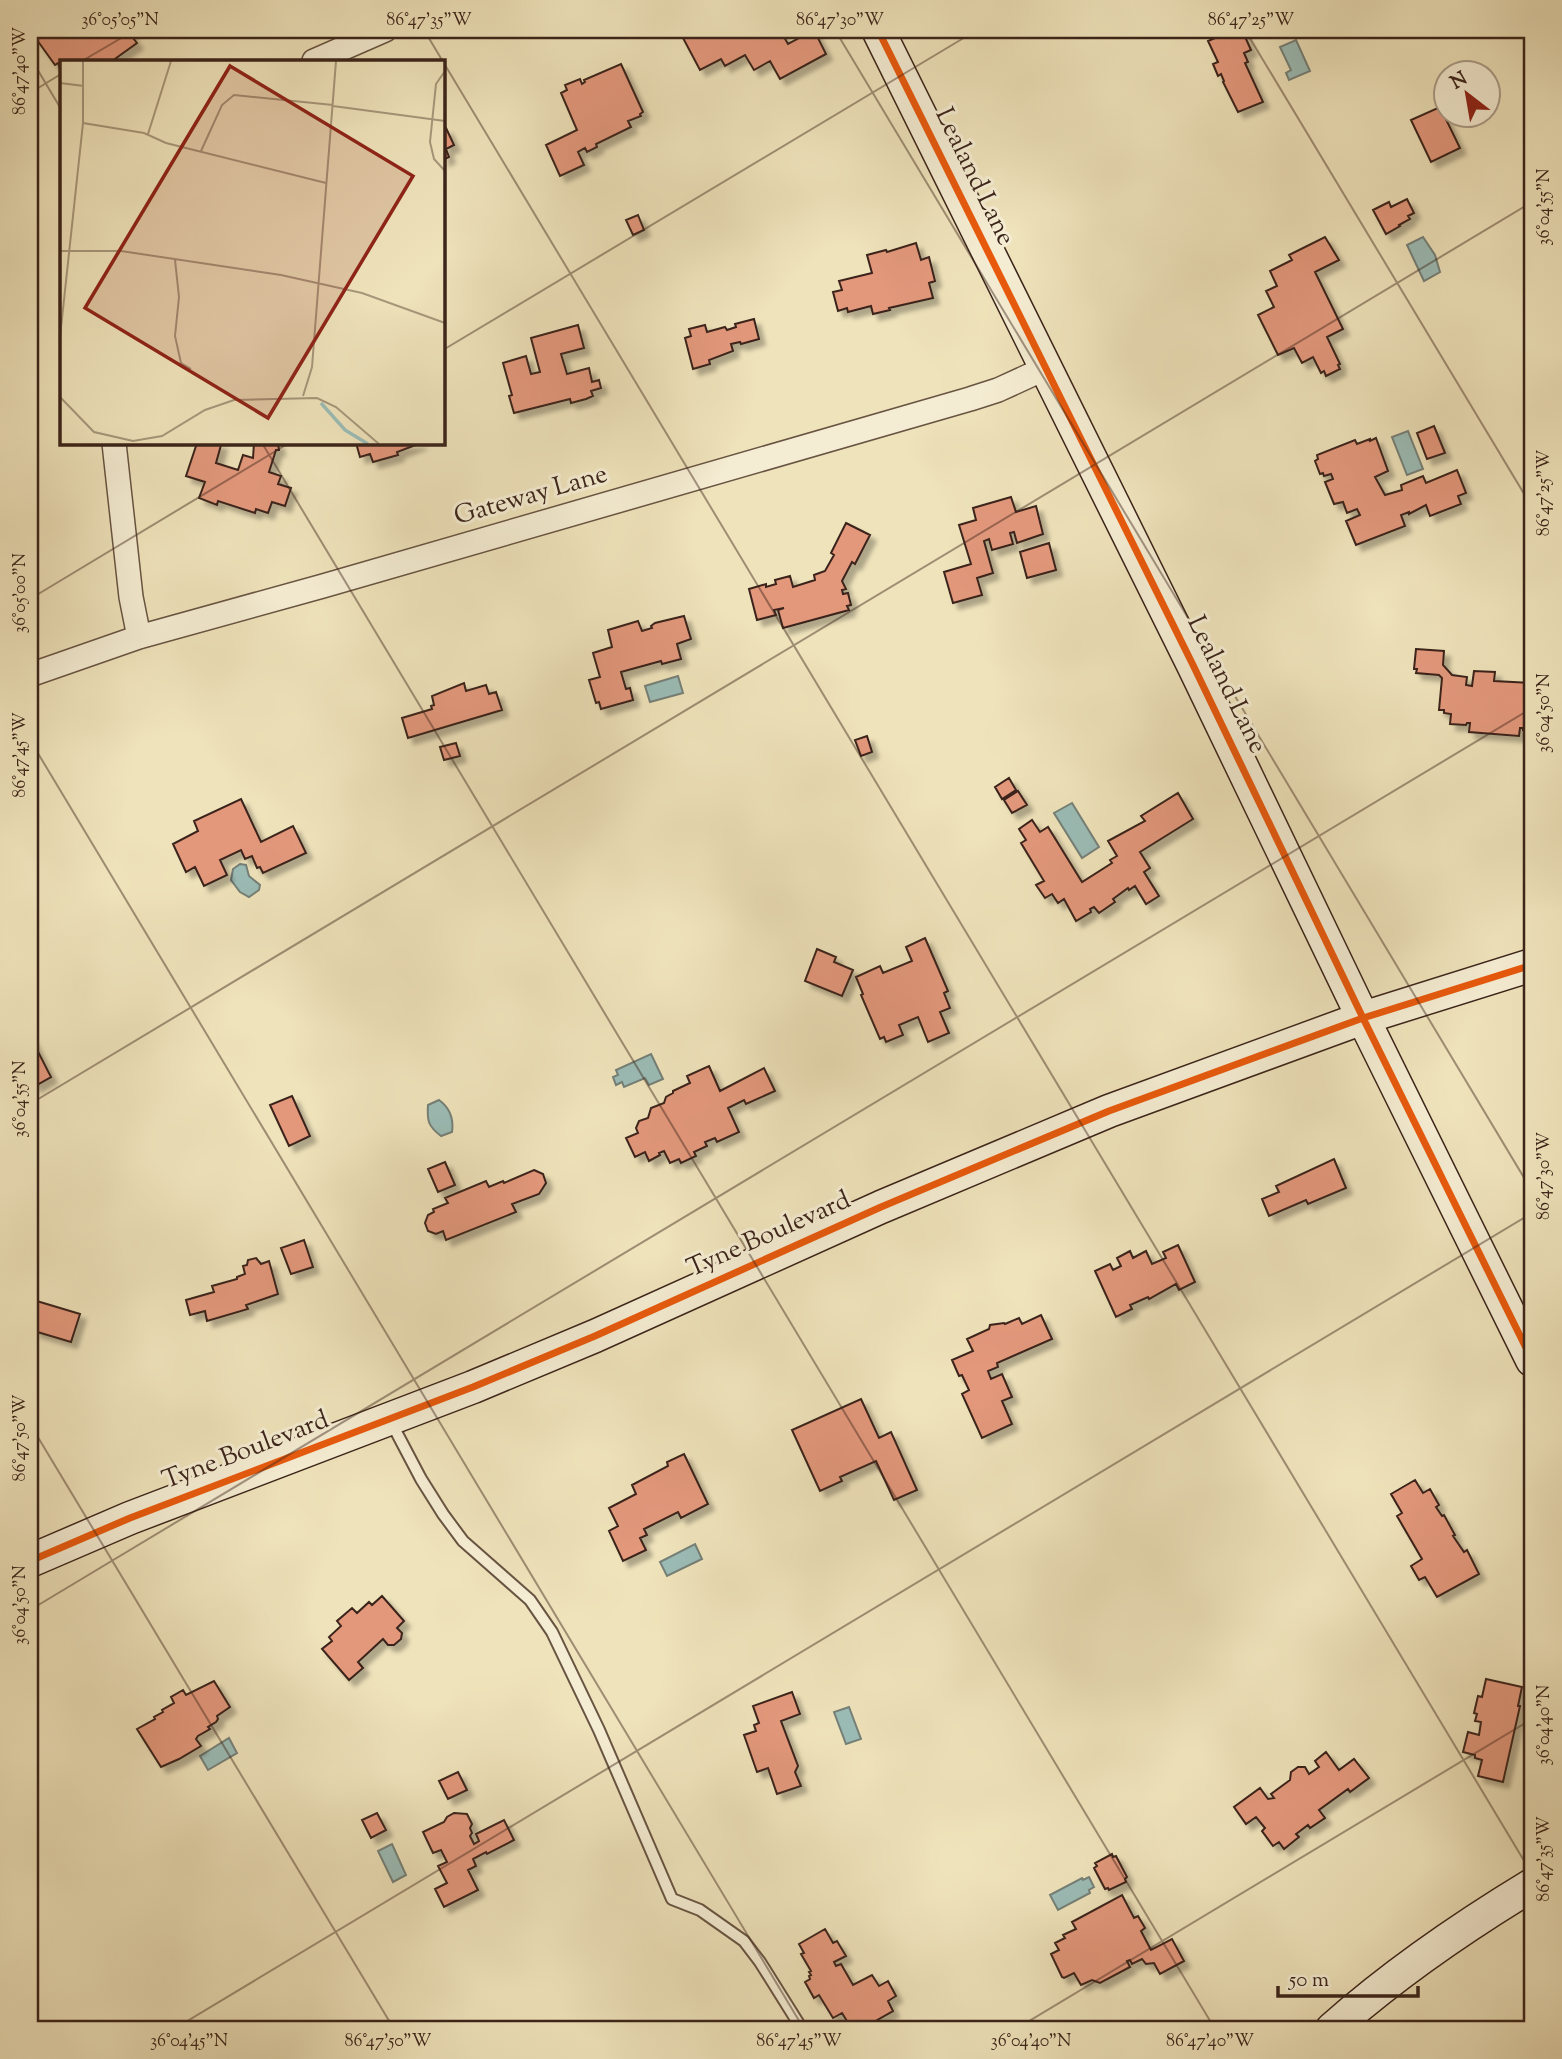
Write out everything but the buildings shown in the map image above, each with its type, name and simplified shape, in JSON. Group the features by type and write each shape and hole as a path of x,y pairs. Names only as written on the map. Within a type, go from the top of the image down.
{"street":[{"path":"316,60 385,30"},
{"name":"Lealand Lane","path":"878,30 1193,665 1532,1360"},
{"name":"Gateway Lane","path":"30,675 139,637 907,418 998,390 1046,368"},
{"path":"114,444 131,597 139,637"},
{"name":"Tyne Boulevard","path":"30,1561 130,1518 390,1419 595,1336 789,1248 1110,1111 1363,1018 1532,965"},
{"path":"1332,2029 1435,1946 1532,1885"}],"lane":[{"path":"390,1419 421,1479 456,1532 485,1562 530,1600 552,1632 598,1730 671,1899 700,1910 744,1941 802,2029"}],"water":[{"path":"1296,40 1310,71 1289,80 1286,73 1291,70 1280,47"},
{"path":"1423,237 1435,255 1440,272 1424,281 1407,245"},
{"path":"1408,431 1423,469 1407,475 1392,437"},
{"path":"678,676 683,693 650,702 645,686"},
{"path":"1072,803 1099,847 1082,858 1054,813"},
{"path":"240,864 246,865 249,876 260,885 259,890 249,897 240,892 231,880 233,869"},
{"path":"651,1054 663,1079 649,1085 645,1078 624,1087 622,1082 616,1085 613,1077 618,1075 616,1070"},
{"path":"439,1100 446,1106 452,1122 452,1132 441,1136 429,1123 428,1115 428,1105"},
{"path":"695,1544 702,1559 667,1576 660,1562"},
{"path":"849,1707 861,1739 846,1744 834,1712"},
{"path":"229,1738 237,1753 208,1770 200,1756"},
{"path":"392,1844 406,1875 393,1882 378,1851"},
{"path":"1089,1877 1094,1887 1089,1890 1090,1893 1058,1910 1050,1895"}],"cycle path":[{"path":"878,30 1193,665 1532,1360"},
{"path":"30,1561 130,1518 473,1387 595,1336 881,1207 1109,1111 1363,1018 1532,965"}]}
